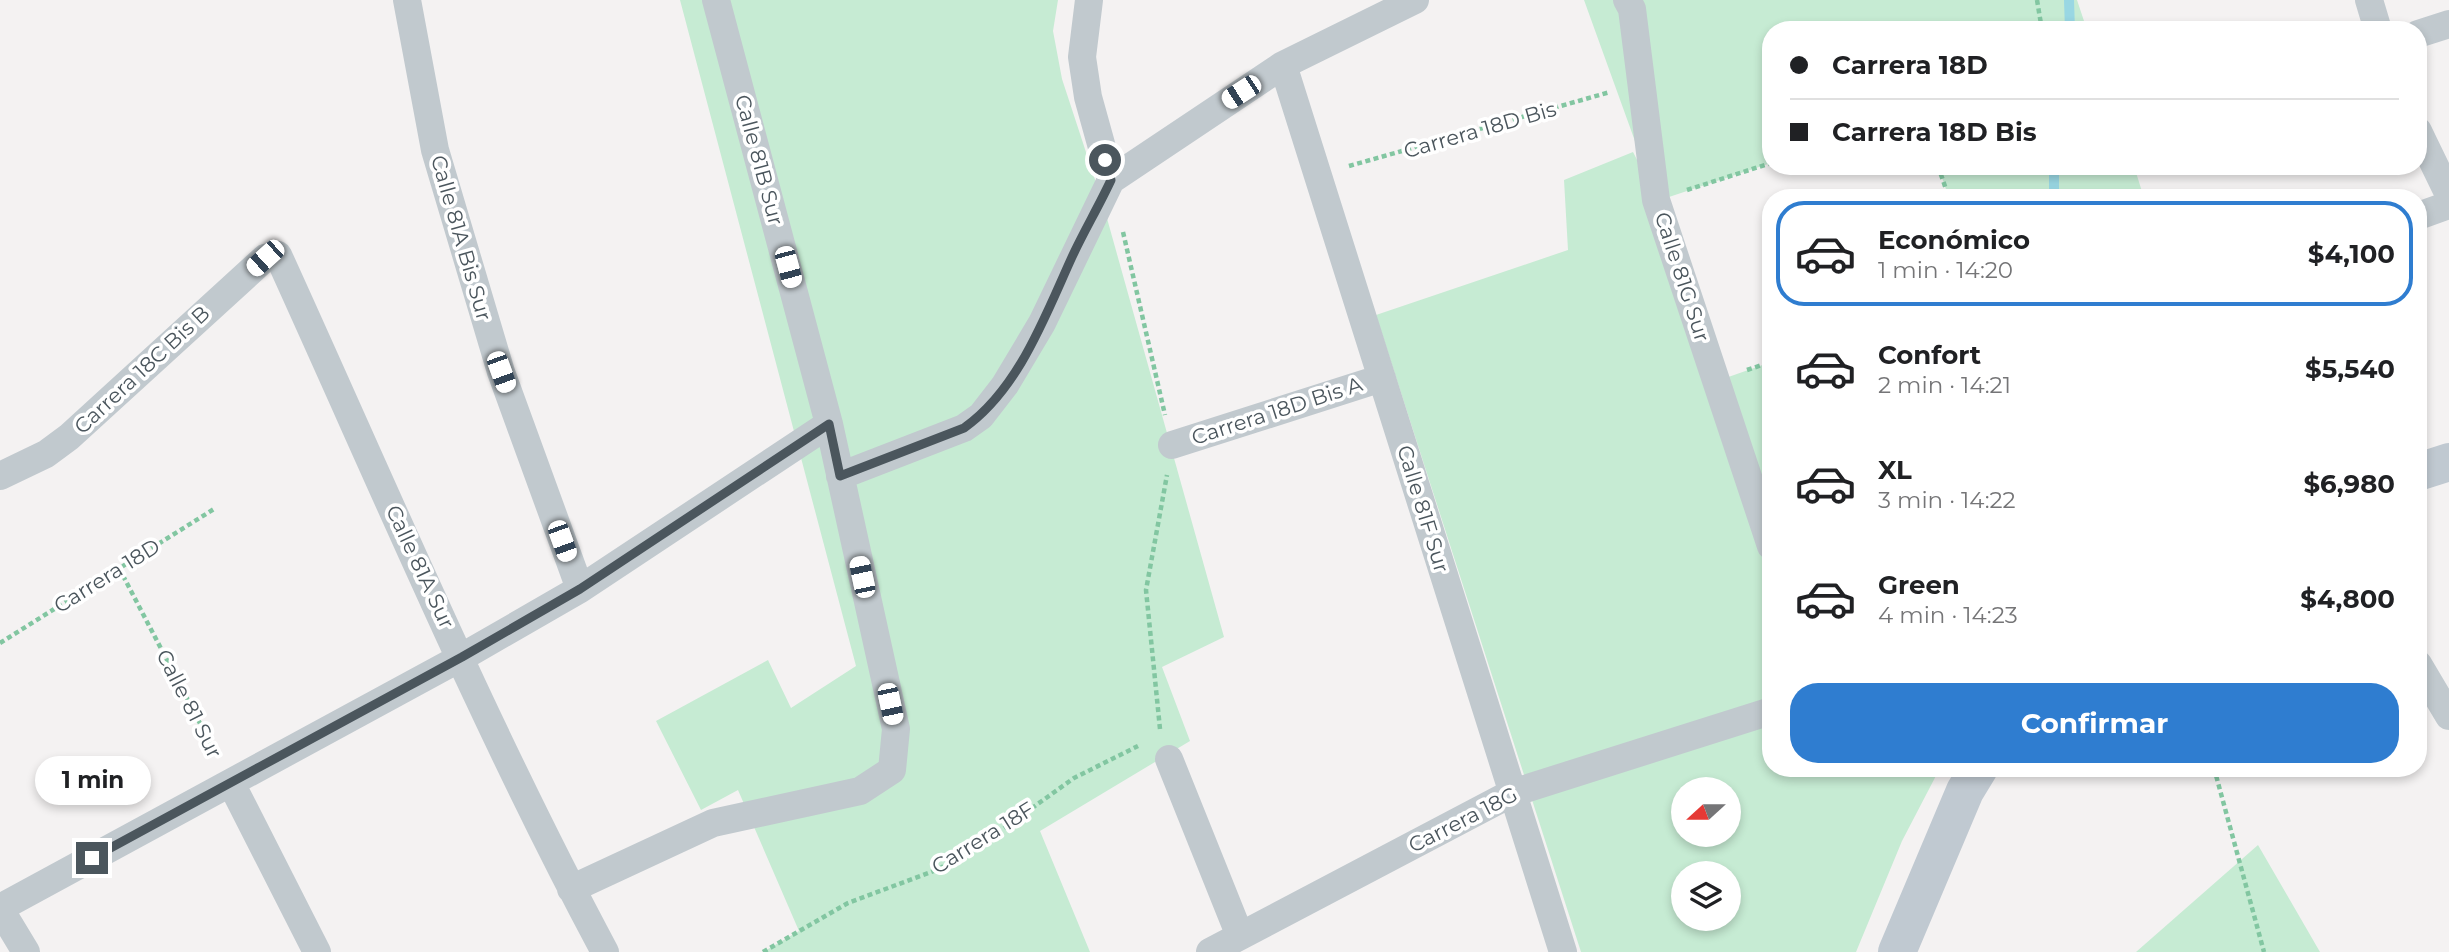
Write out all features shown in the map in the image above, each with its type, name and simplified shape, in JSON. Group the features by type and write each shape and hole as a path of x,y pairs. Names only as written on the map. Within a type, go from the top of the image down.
{"street":[{"name":"Calle 81A Bis Sur","path":"407,0 435,150 501,372 580,589"},
{"name":"Calle 81B Sur","path":"571,889 713,823 860,791 892,771 896,729 829,424 716,0"},
{"path":"1109,0 1099,13 1087,12 1082,57 1088,97 1111,180"},
{"path":"840,476 964,428 981,416 1005,385 1042,323 1111,180 1283,65 1415,0"},
{"name":"Calle 81G Sur","path":"1627,0 1632,9 1657,200 1762,519"},
{"path":"2369,0 2375,21"},
{"path":"2427,31 2449,24"},
{"name":"Calle 81F Sur","path":"1283,65 1563,952"},
{"path":"2427,150 2449,195"},
{"path":"2427,213 2449,205"},
{"name":"Carrera 18C Bis B","path":"0,476 46,454 69,437 265,258 278,256"},
{"name":"Calle 81A Sur","path":"278,256 462,657 571,889 605,952"},
{"name":"Carrera 18D Bis A","path":"1172,445 1382,378"},
{"path":"26,952 0,909 462,657 580,589 829,424"},
{"path":"2427,469 2449,462"},
{"path":"2427,679 2449,716"},
{"name":"Carrera 18G","path":"1221,947 1512,793 1762,714"},
{"path":"1159,750 1221,947"},
{"path":"1897,952 1965,791 1974,777"},
{"name":"Calle 81 Sur","path":"230,783 317,952"}],"path":[{"path":"2037,0 2040,21"},
{"name":"Carrera 18D Bis","path":"1317,174 1641,83"},
{"path":"1657,200 1762,166"},
{"name":"Carrera 18D","path":"0,643 214,509"},
{"name":"Calle 81 Sur","path":"119,568 230,783"},
{"name":"Carrera 18F","path":"763,952 848,904 939,869 993,836 1074,778 1159,750"},
{"path":"2216,777 2264,952"}],"green space":[{"path":"680,0 1058,0 1053,31 1062,79 1103,204 1224,637 1162,667 1190,741 1040,831 1090,952 763,952 799,931 738,790 701,810 656,721 768,660 791,708 856,666"},
{"path":"1584,0 2077,0 2084,21 1762,21 1762,166 1657,201 1717,381 1762,365 1762,777 1935,777 1902,841 1856,952 1581,952 1376,315 1568,250 1564,180 1633,152 1653,191"},
{"path":"1941,175 2137,175 2141,189 1946,189"},
{"path":"2258,845 2320,952 2136,952"}],"waterway":[{"path":"2069,0 2070,21"},
{"path":"2054,175 2054,189"}],"route":[{"path":"92,858 462,657 580,589 829,424 840,476 964,428 981,416 1005,385 1042,323 1111,180 1105,160"}]}
